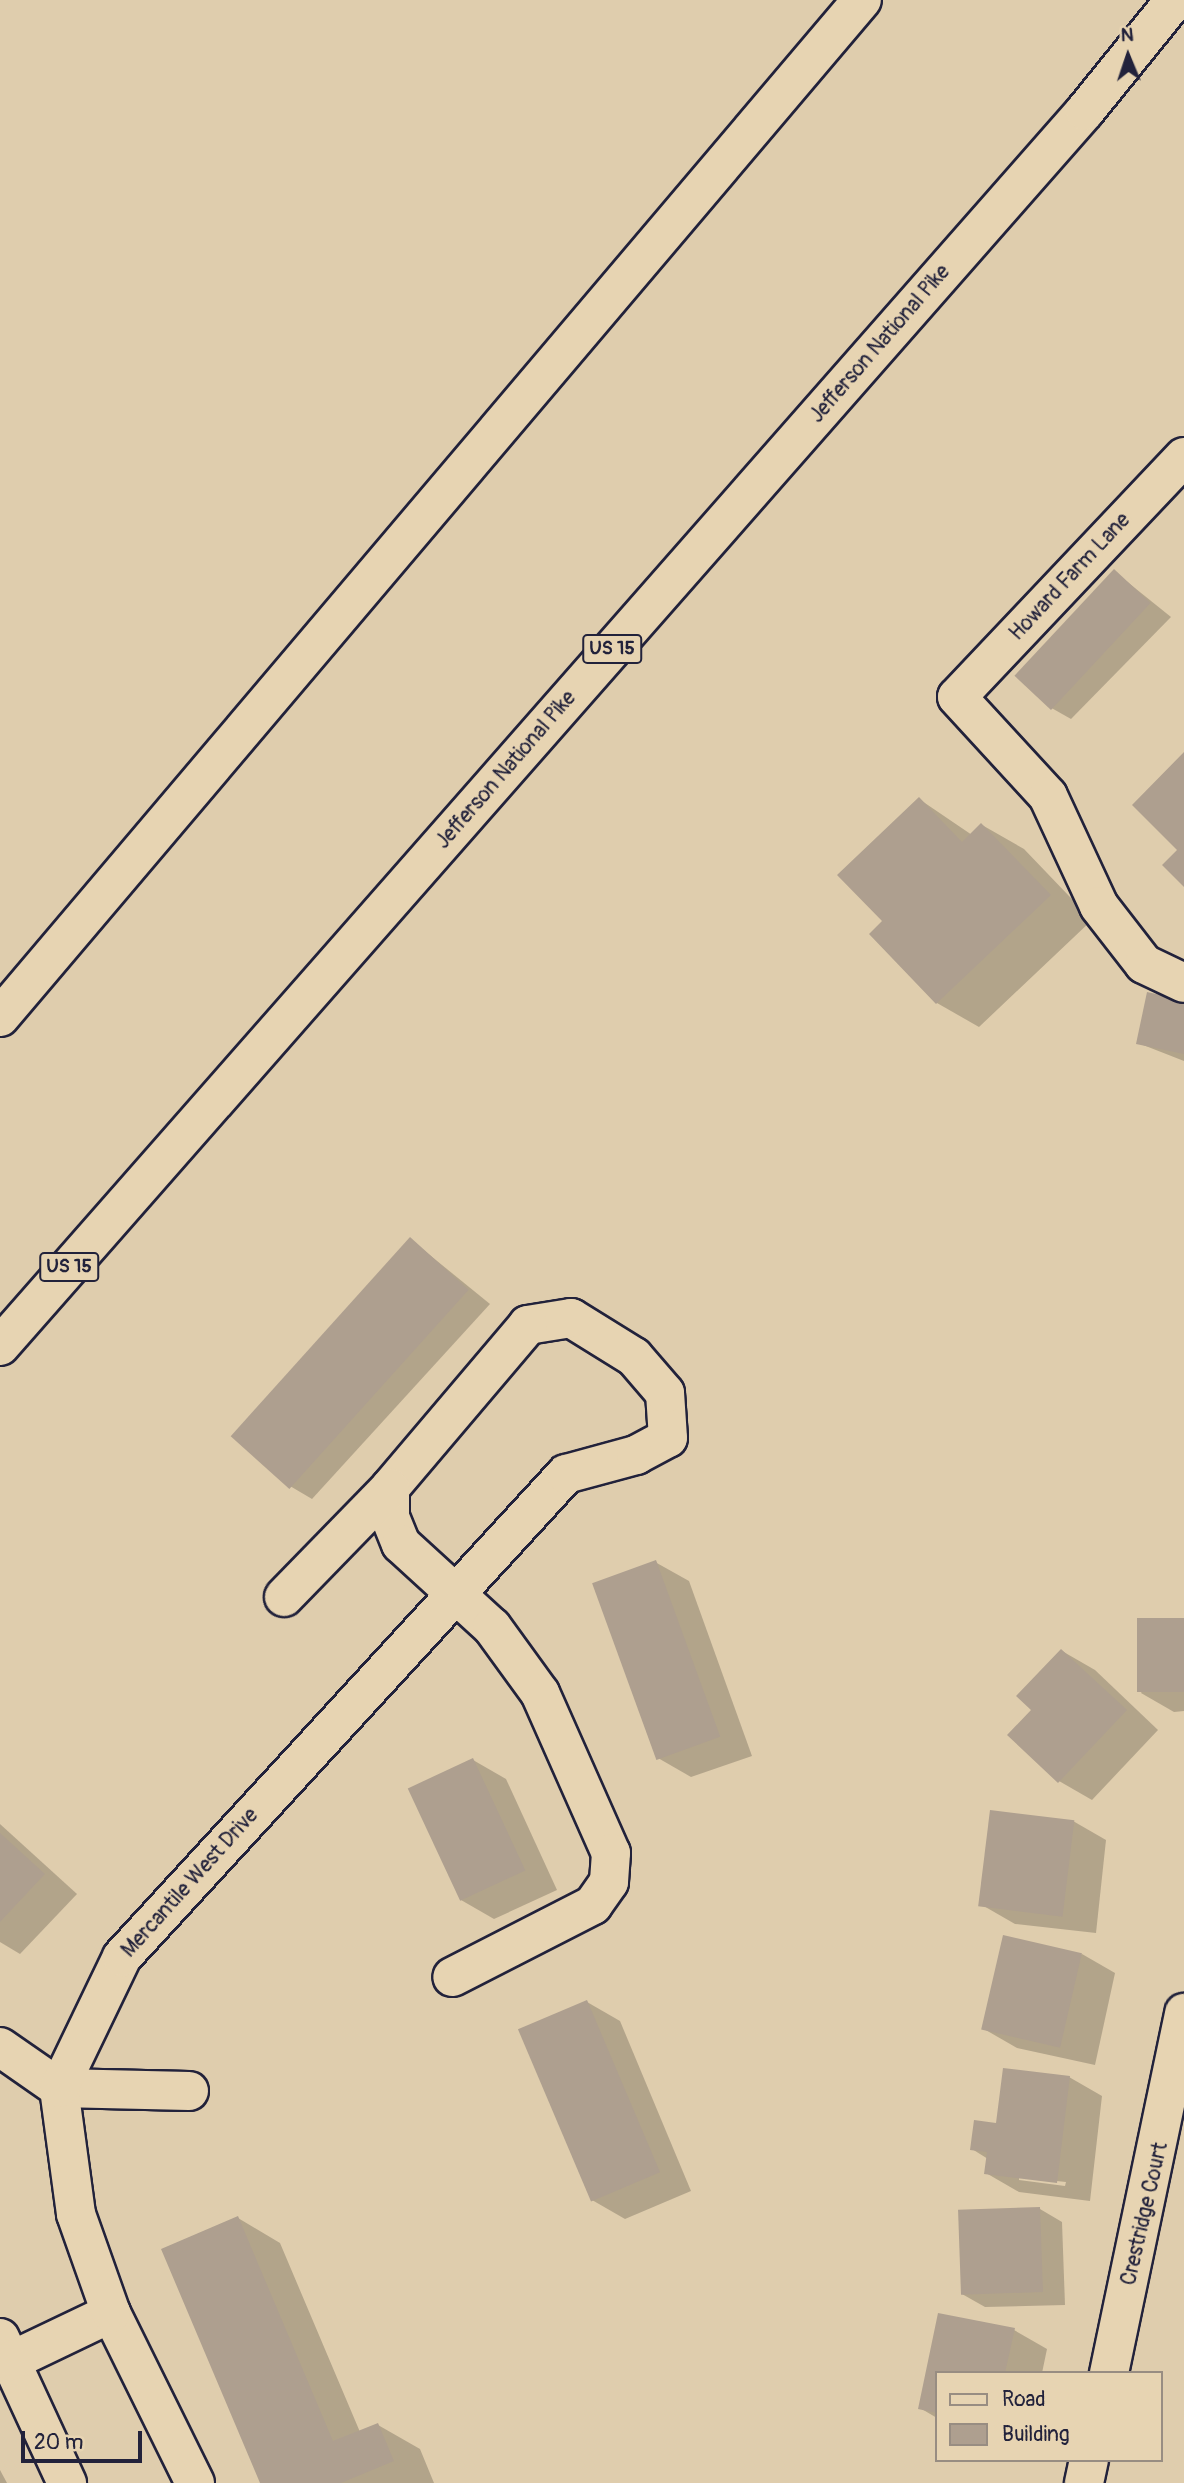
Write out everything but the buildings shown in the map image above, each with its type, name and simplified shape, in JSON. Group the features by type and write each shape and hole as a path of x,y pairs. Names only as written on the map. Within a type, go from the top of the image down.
{"main road":[{"path":"0,1017 862,0"},
{"name":"Jefferson National Pike","path":"0,1346 1085,111 1174,0"},
{"path":"1085,111 1184,6"},
{"name":"Howard Farm Lane","path":"1184,457 957,697 1048,796 1098,906 1144,964 1184,983"},
{"name":"Mercantile West Drive","path":"59,2088 122,1957 453,1590 566,1474 636,1455 667,1437 666,1393 634,1357 571,1318 548,1317 528,1325 390,1488 284,1597"},
{"path":"390,1488 390,1517 401,1544 453,1590 513,1650 540,1693 611,1853 609,1882 593,1905 452,1977"},
{"name":"Crestridge Court","path":"1109,2371 1184,2013"},
{"path":"0,2048 59,2088 189,2091"},
{"path":"59,2088 76,2214 111,2313 195,2483"},
{"path":"67,2483 5,2349 111,2313"},
{"path":"1084,2483 1089,2462"}]}
